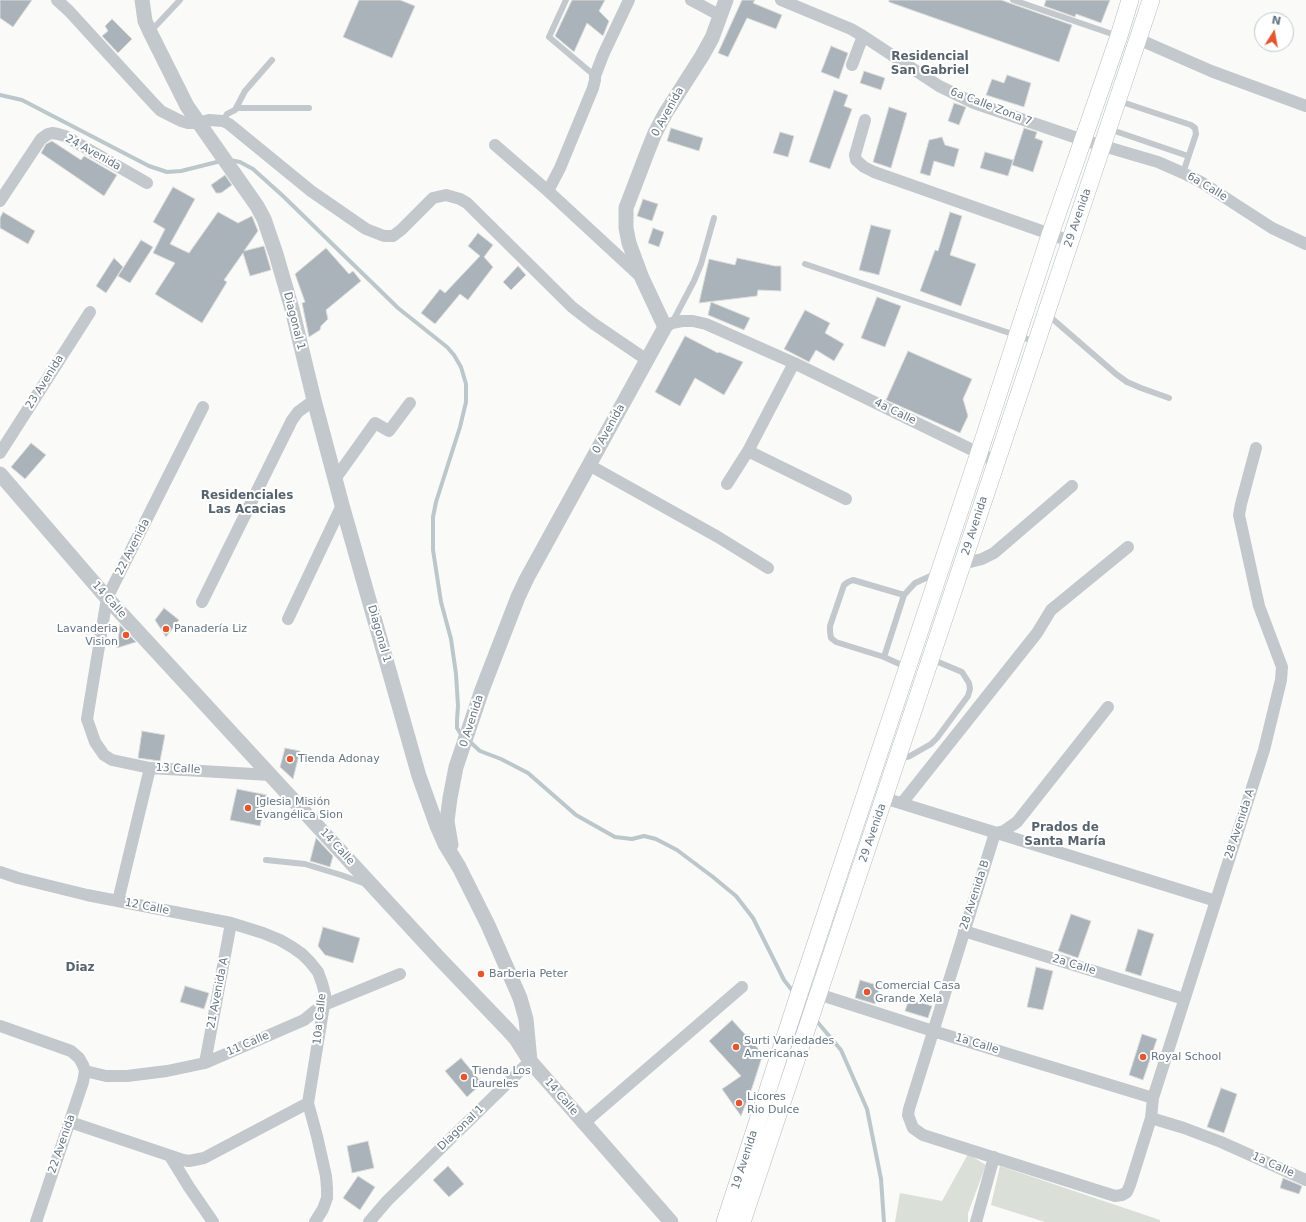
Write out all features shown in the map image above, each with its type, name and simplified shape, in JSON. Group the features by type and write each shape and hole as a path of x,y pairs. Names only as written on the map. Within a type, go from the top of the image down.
{"main road":[{"name":"29 Avenida","path":"787,1030 1018,335 1050,234 1130,0"},
{"name":"29 Avenida","path":"799,1051 1118,101 1150,0"},
{"name":"19 Avenida","path":"725,1222 787,1030"},
{"name":"19 Avenida","path":"742,1222 799,1051"}],"street":[{"path":"57,0 69,11 161,111 188,123 198,123 210,120 223,121 233,127 311,191 374,233 389,236 397,234 429,202 439,196 446,194 460,199 467,203 572,307 647,360"},
{"name":"Diagonal 1","path":"142,0 145,21 187,106 261,213 276,254 292,309 342,505 419,776 436,826 451,856 459,867 488,925 524,1008 528,1030 530,1061 387,1201 369,1222"},
{"path":"548,190 560,168 594,88 594,76 629,0"},
{"path":"691,0 721,16"},
{"name":"0 Avenida","path":"459,867 453,852 447,821 456,767 480,695 518,597 527,578 647,360 668,325 642,278 629,243 626,228 626,208 647,153 665,114 712,38 726,0"},
{"name":"6a Calle Zona 7","path":"781,0 851,29 939,86 974,103 1102,146"},
{"path":"852,65 863,36"},
{"path":"1138,39 1212,71 1306,106"},
{"path":"865,120 854,155 856,160 864,167 874,172 1070,241"},
{"name":"24 Avenida","path":"0,202 41,139 48,134 65,136 147,183"},
{"path":"495,145 548,190 642,278"},
{"name":"6a Calle","path":"1102,146 1158,162 1183,172 1272,228 1306,244"},
{"name":"23 Avenida","path":"0,453 90,312"},
{"name":"4a Calle","path":"668,325 682,320 706,324 794,362 996,462"},
{"path":"727,484 748,451 794,362"},
{"path":"202,602 292,420 302,408 314,400"},
{"path":"335,479 375,423 389,431 410,402"},
{"name":"22 Avenida","path":"95,742 88,724 88,712 107,598 203,407"},
{"name":"28 Avenida A","path":"994,1157 1115,1196 1122,1195 1127,1192 1130,1185 1151,1118 1153,1098 1264,750 1282,674 1282,667 1260,606 1240,515 1241,504 1256,448"},
{"path":"748,451 846,499"},
{"path":"589,465 718,537 768,568"},
{"name":"14 Calle","path":"0,474 107,598 439,958 508,1030 516,1039 530,1061 671,1222"},
{"path":"962,564 982,560 994,554 1072,486"},
{"path":"288,619 342,505"},
{"path":"902,803 1037,633 1051,610 1128,547"},
{"path":"995,833 1004,831 1017,822 1108,707"},
{"name":"13 Calle","path":"95,742 107,758 134,765 150,768 270,775"},
{"path":"118,901 150,768"},
{"path":"884,798 1216,900"},
{"name":"28 Avenida B","path":"994,1157 923,1135 913,1128 908,1116 995,833"},
{"name":"12 Calle","path":"0,872 49,886 231,923 263,933 292,947"},
{"name":"21 Avenida A","path":"205,1062 231,923"},
{"name":"2a Calle","path":"964,931 1184,999"},
{"name":"10a Calle","path":"292,947 302,954 318,972 325,994 308,1103 319,1143 327,1188 323,1209 315,1222"},
{"name":"11 Calle","path":"84,1068 106,1076 127,1076 167,1071 205,1062 304,1020 324,1005 400,974"},
{"path":"584,1123 742,987"},
{"name":"1a Calle","path":"801,988 817,997 1153,1098"},
{"path":"0,1026 71,1051 76,1054 84,1068"},
{"name":"22 Avenida","path":"36,1222 84,1082 84,1068"},
{"path":"70,1122 170,1156 183,1160 190,1160 204,1158 308,1103"},
{"name":"1a Calle","path":"1151,1118 1184,1128 1221,1142 1306,1180"},
{"path":"170,1156 213,1222"},
{"path":"976,1222 994,1157"}],"lane":[{"path":"150,32 180,0"},
{"path":"566,0 549,37 594,76"},
{"path":"1013,0 1118,36"},
{"path":"223,121 227,114 236,108 246,90 272,60"},
{"path":"1118,101 1193,126 1196,130 1196,134 1183,172"},
{"path":"236,108 309,108"},
{"path":"1108,129 1188,156"},
{"path":"668,325 694,281 706,249 714,218"},
{"path":"805,264 1036,342"},
{"path":"1046,313 1116,374 1134,385 1169,398"},
{"path":"884,657 904,595 915,583 939,573"},
{"path":"904,595 853,580 848,582 844,585 830,626 830,632 832,638 836,642 884,657 907,668"},
{"path":"897,759 910,756 931,744 938,738 968,696 970,689 969,683 962,672 930,659"},
{"path":"266,860 305,864 341,874 375,888"}],"shaded area":[{"path":"968,1154 986,1165 968,1213 968,1222 895,1222 900,1193 942,1201"},
{"path":"1000,1166 1160,1220 1160,1222 1045,1222 991,1205"}],"building":[{"path":"0,0 32,0 13,27 0,18"},
{"path":"359,0 400,0 415,6 392,58 343,37"},
{"path":"572,0 605,0 599,11 609,21 603,36 587,23 574,52 555,36"},
{"path":"742,0 755,0 753,3 782,15 776,29 747,18 728,57 718,53"},
{"path":"889,0 1001,0 1072,25 1059,62 889,2"},
{"path":"1046,0 1110,0 1101,23 1076,14 1075,17 1044,6"},
{"path":"112,19 132,39 118,53 102,36 108,31 105,26"},
{"path":"831,46 848,53 839,79 821,72"},
{"path":"864,71 885,78 881,90 860,83"},
{"path":"1007,75 1031,83 1024,107 986,95 992,79 1004,83"},
{"path":"834,90 848,95 844,106 852,109 830,169 809,162"},
{"path":"954,103 966,107 959,125 948,121"},
{"path":"889,107 907,113 891,168 873,162"},
{"path":"671,128 703,138 699,151 667,141"},
{"path":"1024,128 1037,132 1035,138 1043,141 1033,172 1012,165"},
{"path":"780,132 794,136 788,157 773,153"},
{"path":"942,137 945,145 959,149 954,167 934,161 930,176 920,173 929,140"},
{"path":"52,141 81,160 84,156 117,175 104,196 41,153 46,144"},
{"path":"985,152 1013,160 1008,176 980,168"},
{"path":"225,175 232,185 221,193 216,193 211,185"},
{"path":"173,187 195,199 170,244 189,253 218,212 238,223 252,216 258,231 244,251 264,246 271,270 250,276 243,253 224,280 227,282 202,323 155,294 175,263 153,253 165,229 153,222"},
{"path":"643,199 658,204 652,221 637,216"},
{"path":"3,212 35,231 28,244 0,228 0,218"},
{"path":"950,212 962,216 950,255 976,264 961,306 920,291 935,250 938,251"},
{"path":"871,225 891,230 879,275 859,270"},
{"path":"653,228 664,232 659,247 648,243"},
{"path":"478,233 493,245 484,257 493,267 468,300 460,294 435,324 421,313 440,289 445,293 480,256 468,246"},
{"path":"141,240 153,247 130,283 118,276"},
{"path":"326,248 349,274 353,271 361,281 326,310 328,319 321,326 320,330 309,337 302,303 305,302 295,274"},
{"path":"114,258 123,267 106,293 96,286"},
{"path":"737,258 781,266 781,291 758,290 757,296 699,303 709,259 735,265"},
{"path":"518,266 526,275 511,290 503,282"},
{"path":"877,297 901,306 885,347 861,338"},
{"path":"711,302 750,318 744,330 708,315"},
{"path":"805,310 830,323 825,333 844,344 834,361 816,350 809,362 784,349"},
{"path":"685,336 718,353 719,352 743,362 724,395 695,378 680,406 655,392"},
{"path":"908,351 972,379 963,399 968,416 960,433 886,400"},
{"path":"31,443 46,455 25,479 11,467"},
{"name":"Panadería Liz","path":"164,608 179,620 166,637 155,620"},
{"name":"Lavanderia Vision","path":"120,625 136,642 117,648"},
{"path":"142,731 165,735 160,761 138,758"},
{"name":"Tienda Adonay","path":"285,748 300,751 293,779 280,767"},
{"name":"Iglesia Misión Evangélica Sion","path":"237,789 267,795 260,826 230,820"},
{"path":"316,838 333,856 330,867 310,861"},
{"path":"1071,914 1091,921 1078,958 1058,951"},
{"path":"323,927 360,938 353,963 325,955 318,946"},
{"path":"1138,929 1154,934 1141,976 1125,971"},
{"path":"1036,967 1053,971 1043,1010 1027,1007"},
{"name":"Comercial Casa Grande Xela","path":"860,980 880,986 875,1004 855,998"},
{"path":"185,986 209,993 204,1009 180,1002"},
{"path":"909,999 932,1006 928,1018 905,1011"},
{"name":"Surti Variedades Americanas","path":"732,1020 763,1054 741,1116 722,1089 741,1076 709,1041"},
{"name":"Royal School","path":"1142,1034 1157,1039 1143,1080 1129,1075"},
{"name":"Tienda Los Laureles","path":"461,1058 482,1083 467,1097 445,1071"},
{"path":"1221,1088 1237,1094 1224,1133 1207,1127"},
{"path":"368,1141 374,1168 352,1173 347,1146"},
{"path":"448,1166 464,1184 449,1197 433,1180"},
{"path":"358,1176 375,1187 360,1210 343,1198"},
{"path":"1283,1178 1302,1186 1299,1194 1280,1188"}],"waterway":[{"path":"0,95 22,100 149,166 167,172 181,171 221,161"},
{"path":"230,160 240,162 253,169 283,196 398,308 447,347 461,367 466,384 466,402 460,427 436,502 433,517 433,550 441,602 451,639 456,674 458,706 457,728 462,736"},
{"path":"469,741 480,751 501,759 528,773 576,815 615,837 632,839 644,836 656,839 677,850 713,877 736,896 753,918 784,980 795,994"},
{"path":"814,1018 841,1050 867,1109 881,1179 884,1222"}],"place":[{"name":"Panadería Liz","path":"166,629"},
{"name":"Lavanderia Vision","path":"126,635"},
{"name":"Tienda Adonay","path":"290,759"},
{"name":"Iglesia Misión Evangélica Sion","path":"248,808"},
{"name":"Barberia Peter","path":"481,974"},
{"name":"Comercial Casa Grande Xela","path":"867,992"},
{"name":"Surti Variedades Americanas","path":"736,1047"},
{"name":"Royal School","path":"1143,1057"},
{"name":"Tienda Los Laureles","path":"464,1077"},
{"name":"Licores Rio Dulce","path":"739,1103"}],"district":[{"name":"Residencial San Gabriel","path":"930,64"},
{"name":"Residenciales Las Acacias","path":"247,503"},
{"name":"Prados de Santa María","path":"1065,835"},
{"name":"Diaz","path":"80,968"}]}
